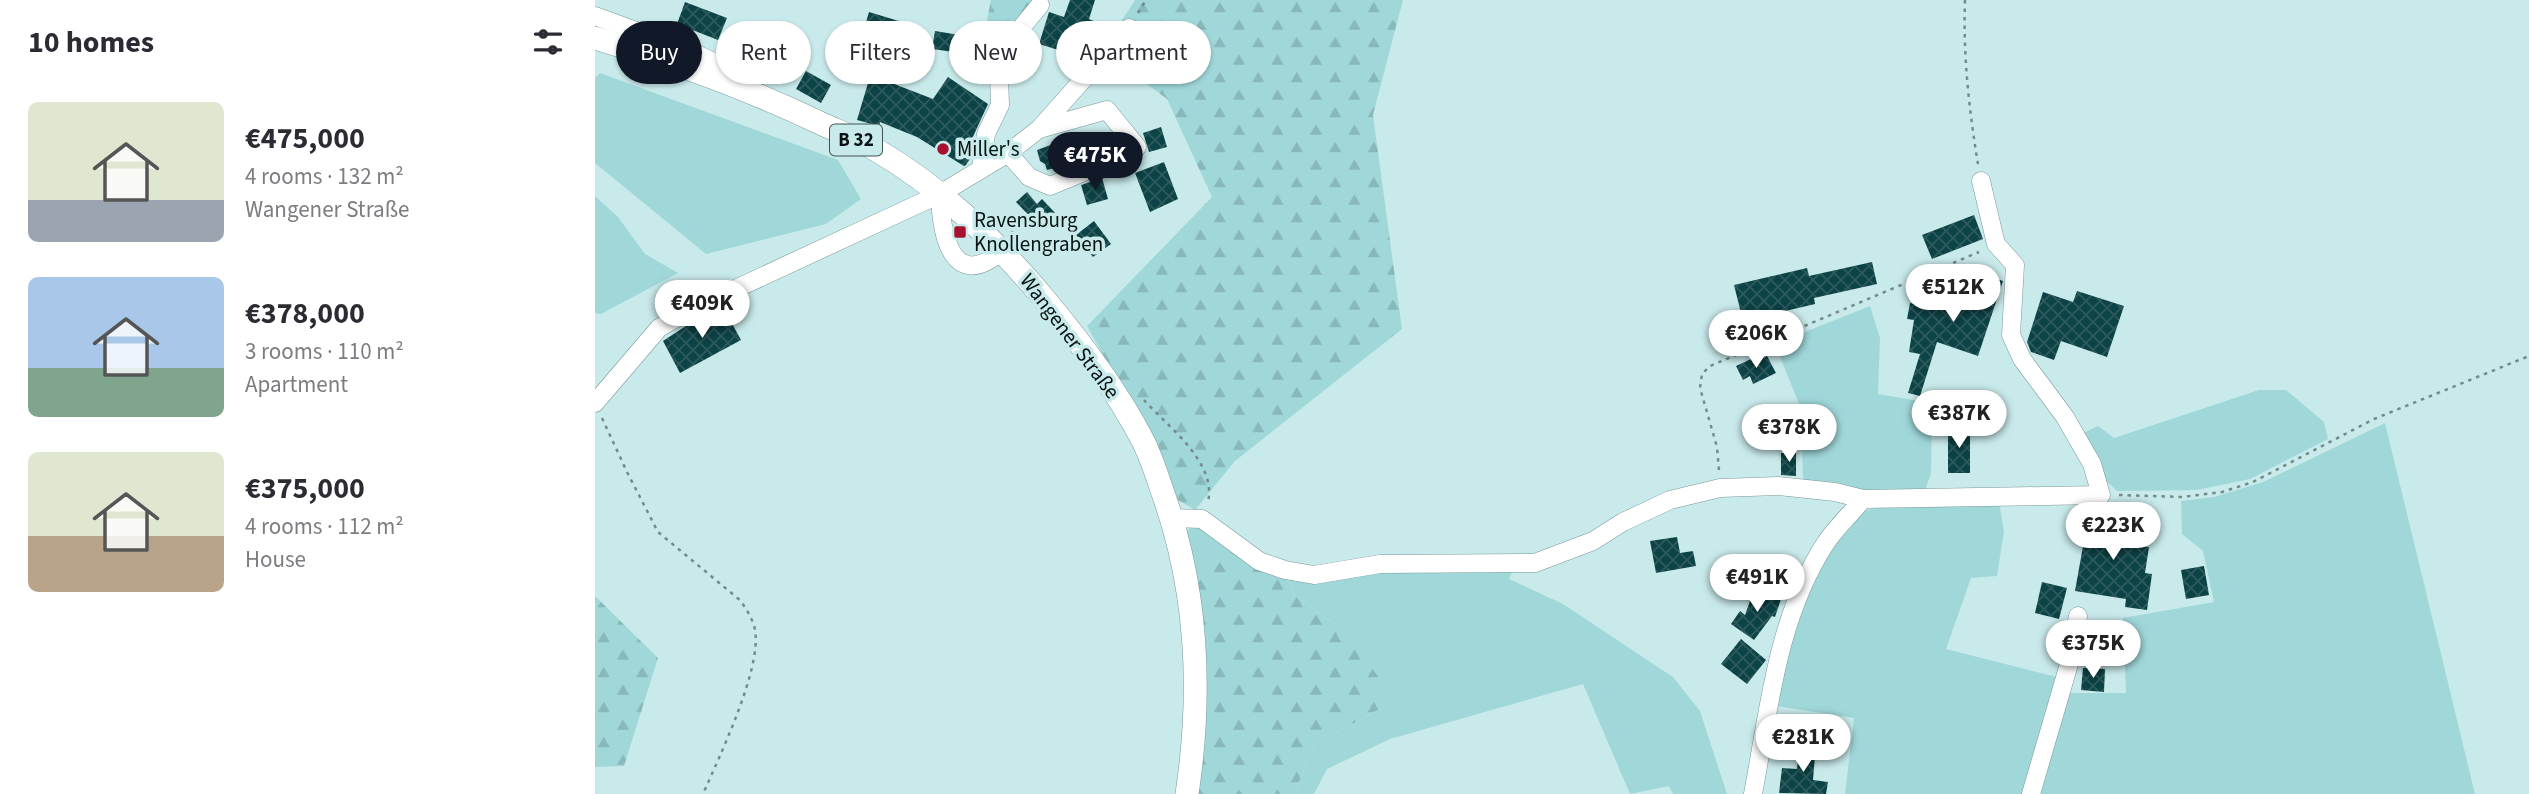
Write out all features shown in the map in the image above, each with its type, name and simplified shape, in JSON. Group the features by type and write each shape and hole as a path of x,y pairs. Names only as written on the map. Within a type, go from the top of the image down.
{"main road":[{"name":"Wangener Straße","path":"595,38 736,85 872,147 939,193 1003,250 1065,323 1143,440 1171,518 1190,591 1196,646 1196,713 1187,794"}],"street":[{"path":"981,169 986,134 1000,105 999,75 1007,45 1040,5"},
{"path":"595,16 634,29 724,67 736,85"},
{"path":"595,403 659,328 690,310 939,193 981,169 1008,153 1038,129 1079,84"},
{"path":"1038,129 1107,110 1137,147"},
{"path":"1008,153 1028,177 1050,186 1096,167 1089,143"},
{"path":"1171,518 1202,519 1259,561 1285,570 1314,575 1380,564 1535,563 1593,541 1623,522 1670,500 1720,488 1778,486 1835,492 1863,499 2101,495 2092,464 2066,417 2022,359 2011,335 2015,265 1996,244 1980,181"},
{"path":"939,193 943,236 951,254 962,263 975,265 990,262 1003,250"},
{"path":"1753,794 1769,698 1794,607 1826,542 1863,499"},
{"path":"2031,794 2069,664 2078,616"}],"path":[{"path":"1965,0 1970,115 1980,181"},
{"path":"1720,488 1717,447 1700,388 1702,374 1710,366 1996,244"},
{"path":"2101,495 2182,497 2223,492 2253,482 2374,419 2529,356"},
{"path":"595,403 658,532 741,601 751,616 755,632 755,653 734,723 703,794"}],"green space":[{"path":"991,0 1041,0 1022,21 987,21"},
{"path":"1135,0 1403,0 1373,115 1402,329 1235,461 1195,510 1178,500 1151,435 1087,326 1212,197 1167,99 1147,84 1211,84 1211,21 1121,21"},
{"path":"600,73 616,79 616,84 630,84 838,160 861,199 826,224 706,254 595,163 595,78"},
{"path":"595,196 618,217 645,254 678,273 601,314 595,313"},
{"path":"1870,306 1880,338 1878,394 1977,411 1982,421 1932,423 1931,474 1923,495 1875,493 1803,481 1801,409 1775,344"},
{"path":"2259,390 2286,390 2324,422 2328,439 2250,479 2197,490 2117,491 2105,480 2083,433 2098,426 2114,438"},
{"path":"2385,423 2475,794 2037,794 2064,693 2126,693 2123,618 2214,602 2203,551 2182,534 2181,501 2214,497 2263,482"},
{"path":"1999,502 2004,531 1997,576 1971,578 1946,649 2057,677 2027,794 1845,794 1854,718 1777,706 1774,693 1815,571 1848,522 1865,511 1882,506"},
{"path":"1195,526 1220,539 1196,581 1185,531"},
{"path":"1223,533 1285,570 1293,594 1340,628 1381,680 1381,708 1314,745 1294,794 1187,794 1190,591"},
{"path":"1514,568 1509,579 1563,604 1673,677 1700,711 1727,794 1673,794 1669,786 1630,794 1583,684 1390,739 1327,769 1314,794 1294,794 1314,745 1381,708 1340,628 1293,594 1288,579 1387,570"},
{"path":"595,596 658,658 624,766 595,767"}],"building":[{"path":"1070,0 1095,0 1089,19 1094,21 1056,21 1056,49 1042,45 1042,34 1049,12 1064,17"},
{"path":"685,2 727,18 726,21 716,21 716,39 702,34 702,21 678,21"},
{"path":"869,12 899,21 866,21"},
{"path":"935,31 949,33 949,51 935,49"},
{"path":"811,74 831,85 821,103 796,89 799,84 811,84"},
{"path":"948,77 949,84 958,84 988,104 971,141 971,157 964,166 917,137 880,122 879,126 857,120 868,84 894,84 933,99"},
{"path":"1161,127 1167,147 1149,152 1143,133"},
{"path":"1073,137 1079,161 1047,170 1045,164 1040,161 1037,150"},
{"path":"1164,162 1178,199 1150,212 1135,173"},
{"path":"1102,178 1108,199 1087,205 1081,185"},
{"path":"1027,192 1037,204 1042,199 1058,216 1043,230 1016,202"},
{"path":"1974,215 1983,239 1932,259 1922,235"},
{"path":"1094,221 1111,244 1093,257 1076,235"},
{"path":"1872,262 1877,284 1814,298 1815,304 1743,321 1734,285 1807,268 1809,276"},
{"path":"1967,269 2003,281 1978,356 1937,342 1920,396 1908,393 1920,354 1909,352 1914,320 1907,319 1910,303 1953,311"},
{"path":"2077,291 2124,306 2107,357 2061,341 2054,360 2031,352 2027,342 2043,292 2073,302"},
{"path":"723,307 741,340 680,373 663,341 695,320"},
{"path":"1767,356 1776,373 1753,384 1750,376 1743,380 1736,366 1751,359 1753,363"},
{"path":"1948,428 1970,428 1970,473 1948,473"},
{"path":"1781,453 1796,453 1796,476 1781,475"},
{"path":"2090,507 2119,510 2114,542 2149,547 2145,573 2152,574 2147,610 2125,607 2126,599 2075,591"},
{"path":"1677,537 1680,553 1693,551 1696,566 1656,573 1650,541"},
{"path":"2204,566 2209,595 2186,599 2181,570"},
{"path":"2042,582 2067,588 2059,619 2035,613"},
{"path":"1754,590 1781,599 1775,617 1772,616 1754,640 1731,624 1740,611 1745,615"},
{"path":"1741,639 1766,660 1747,684 1721,664"},
{"path":"2083,668 2105,669 2104,692 2081,690"},
{"path":"1800,741 1816,743 1813,780 1828,782 1826,794 1779,793 1782,768 1797,769"}],"place":[{"name":"Miller's","path":"943,149"},
{"name":"Ravensburg Knollengraben","path":"960,232"}]}
